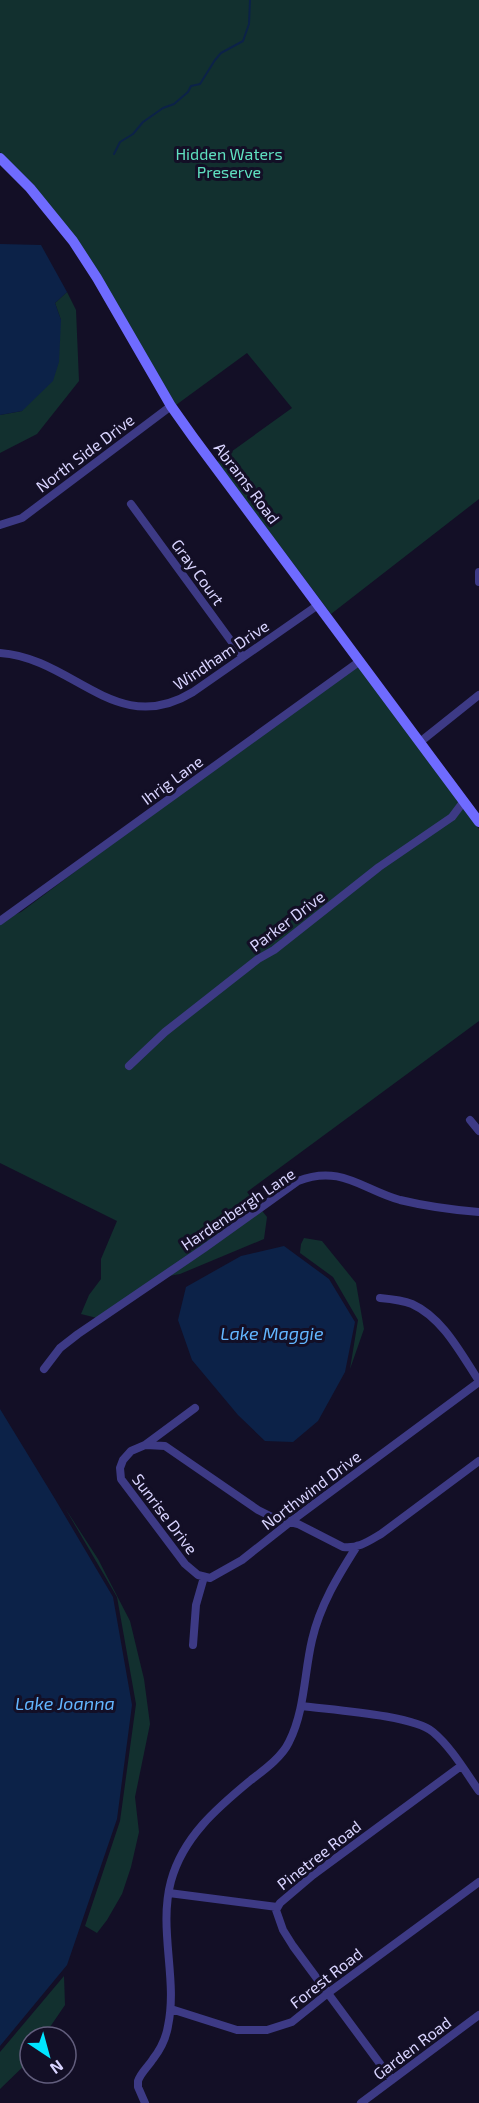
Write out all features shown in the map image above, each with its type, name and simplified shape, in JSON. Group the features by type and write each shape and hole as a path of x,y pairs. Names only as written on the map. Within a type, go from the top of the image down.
{"street":[{"name":"Abrams Road","path":"0,158 30,188 73,241 171,405 193,437 479,822"},
{"name":"North Side Drive","path":"0,525 15,521 171,405"},
{"name":"Gray Court","path":"131,504 242,656"},
{"path":"479,572 479,582"},
{"name":"Windham Drive","path":"0,653 21,656 36,662 116,702 143,708 158,707 181,699 318,605"},
{"name":"Ihrig Lane","path":"0,921 360,661"},
{"path":"420,742 479,695"},
{"name":"Parker Drive","path":"129,1066 165,1032 258,959 274,950 379,867 452,817 464,801"},
{"path":"470,1120 479,1131"},
{"name":"Hardenbergh Lane","path":"44,1369 60,1348 86,1328 305,1178 339,1176 402,1201 479,1212"},
{"path":"380,1298 411,1304 433,1318 479,1382"},
{"name":"Northwind Drive","path":"204,1577 213,1577 237,1564 479,1382"},
{"path":"145,1445 195,1408"},
{"path":"145,1445 165,1446 258,1510 343,1547 357,1546 381,1534 479,1461"},
{"name":"Sunrise Drive","path":"145,1445 131,1451 123,1461 120,1468 121,1479 185,1564 193,1572 204,1577"},
{"path":"145,2103 138,2082 163,2041 171,2009 168,1960 169,1893 176,1868 196,1832 208,1817 280,1754 290,1741 302,1706 307,1665 320,1615 340,1572 357,1546"},
{"path":"193,1645 196,1605 204,1577"},
{"path":"302,1706 390,1718 424,1726 441,1740 479,1791"},
{"name":"Pinetree Road","path":"392,2080 292,1946 278,1917 277,1907 313,1875 461,1766"},
{"name":"Forest Road","path":"171,2009 237,2030 267,2030 292,2022 479,1882"},
{"path":"169,1893 277,1907"},
{"name":"Garden Road","path":"361,2103 479,2015"}],"green space":[{"name":"Hidden Waters Preserve","path":"0,0 479,0 479,499 331,614 217,462 292,408 247,353 176,405 118,306 33,184 0,152"},
{"path":"67,292 76,310 79,381 37,434 0,453 0,415 22,411 61,320 55,303"},
{"path":"356,662 479,829 479,1021 247,1192 267,1217 264,1239 180,1274 157,1278 105,1320 81,1314 89,1295 101,1279 101,1259 117,1221 0,1163 0,921 21,912"},
{"path":"304,1238 322,1241 356,1283 364,1329 350,1369 358,1320 333,1277 300,1253"},
{"path":"65,1508 98,1559 130,1621 144,1679 150,1724 135,1797 139,1832 131,1867 122,1894 97,1933 85,1926 120,1821 136,1704 117,1597"},
{"path":"64,1976 65,2005 51,2025 23,2025"},
{"path":"18,2031 18,2072 0,2089 0,2052"}],"water":[{"path":"0,244 41,245 67,292 55,303 61,320 59,362 53,381 22,411 0,415"},
{"name":"Lake Maggie","path":"284,1246 329,1279 355,1322 345,1372 318,1421 293,1442 265,1441 238,1415 192,1360 178,1320 186,1287 241,1256"},
{"name":"Lake Joanna","path":"0,1409 113,1597 132,1705 117,1819 67,1965 0,2046"}],"waterway":[{"path":"114,154 120,142 133,134 143,122 163,108 174,104 188,92 191,86 200,84 221,53 243,41 249,24 250,0"}]}
